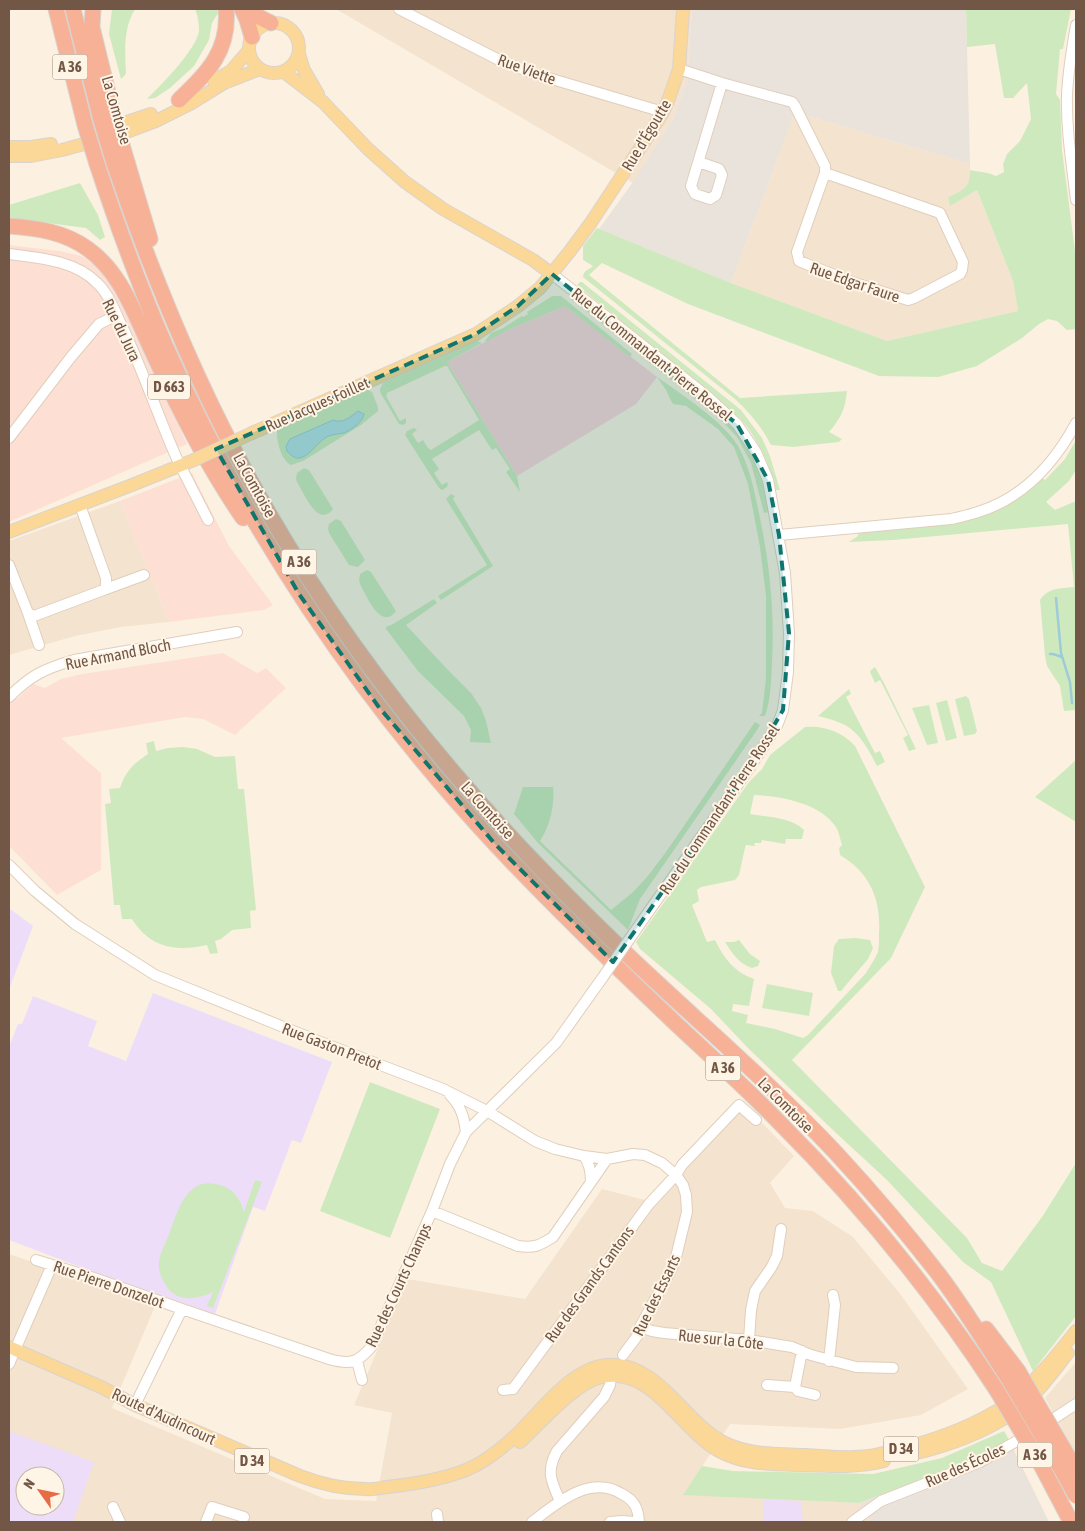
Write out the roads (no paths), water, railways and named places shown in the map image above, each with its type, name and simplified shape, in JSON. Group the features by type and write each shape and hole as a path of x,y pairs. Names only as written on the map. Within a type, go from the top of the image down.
{"highway":[{"name":"La Comtoise","path":"56,9 85,126 134,271 177,372 203,425 246,505 299,594 378,706 458,803 495,844 553,904 776,1118 839,1184 917,1277 996,1389 1039,1461 1071,1522"},
{"name":"La Comtoise","path":"73,9 120,163 188,357 220,424 249,478 296,557 362,656 436,751 505,830 639,966 775,1092 828,1145 888,1213 995,1339 1046,1442 1076,1496"},
{"path":"93,9 92,27 107,118"},
{"path":"179,100 209,69 220,52 225,34 226,9"},
{"path":"242,9 247,20 250,44"},
{"path":"251,9 259,17 271,23"},
{"name":"D 663","path":"9,226 40,229 69,238 88,249 115,277 127,296 169,386 211,468 256,536 299,594"},
{"name":"La Comtoise","path":"1013,1375 1076,1470"}],"main road":[{"name":"Rue d'Égoutte","path":"590,224 650,133 668,101 679,69 684,9"},
{"path":"9,147 31,147 63,142 152,113 194,93 232,70 250,44 257,29 271,23 287,26 293,31 297,38 304,70 324,102"},
{"path":"250,44 251,58 260,70 268,73 284,72 296,61 299,54"},
{"path":"9,156 39,154 124,133 190,104 224,84 260,70"},
{"path":"284,72 324,102 368,149 405,182 443,209 532,260 552,274"},
{"name":"Rue Jacques Foillet","path":"9,532 194,460 476,334 518,306 540,288 590,224"},
{"name":"D 34","path":"378,1492 440,1479 467,1470 493,1455 574,1379 590,1369 606,1365 623,1365 635,1369 658,1384 709,1433 723,1442 744,1450 762,1453 868,1456 923,1444 972,1425 1008,1404 1038,1376 1076,1330"},
{"name":"D 34","path":"378,1492 416,1491 443,1486 471,1476 498,1461 571,1393 587,1382 611,1376 642,1383 673,1409 687,1426 718,1451 740,1460 837,1466 868,1465 929,1451 976,1433 1014,1412 1043,1385 1076,1343"},
{"name":"Route d'Audincourt","path":"11,1355 101,1387 135,1405 314,1482 342,1488 378,1492"},
{"name":"Route d'Audincourt","path":"11,1355 309,1486 332,1492 378,1492"}],"street":[{"name":"Rue Viette","path":"399,9 501,61 535,74 663,112"},
{"path":"1076,25 1067,95 1069,146 1076,200"},
{"path":"679,69 792,102 796,106 825,166 825,174"},
{"path":"698,162 722,83"},
{"name":"Rue Edgar Faure","path":"825,174 940,213 963,262 960,274 908,300 852,282 799,261 797,252 825,174"},
{"name":"Rue du Jura","path":"9,254 45,259 72,267 83,272 98,283 116,315 181,465 208,520"},
{"name":"Rue du Commandant Pierre Rossel","path":"487,1111 556,1043 746,773 777,726 783,710 788,672 789,633 785,573 768,480 756,452 737,424 708,398 552,274"},
{"path":"9,438 71,357 99,324 116,315"},
{"path":"779,535 951,519 977,513 998,504 1026,487 1045,470 1068,439 1076,423"},
{"path":"80,505 106,578 106,589"},
{"path":"9,565 40,645"},
{"path":"28,613 34,616 144,575"},
{"name":"Rue Armand Bloch","path":"9,697 29,678 74,660 238,632"},
{"name":"Rue Gaston Pretot","path":"9,865 35,891 75,924 155,975 443,1090 487,1111 535,1141 555,1149 607,1159 633,1154 645,1155 657,1160 676,1175"},
{"path":"443,1090 452,1098 463,1113 466,1132"},
{"name":"Rue des Grands Cantons","path":"503,1390 513,1389 638,1218 676,1175 682,1165 729,1114 739,1104 756,1120"},
{"name":"Rue des Courts Champs","path":"182,1309 342,1363 357,1361 372,1346 432,1211 450,1164 466,1132 487,1111"},
{"path":"584,1156 589,1163 591,1182"},
{"path":"432,1211 518,1246 531,1248 541,1245 553,1237 607,1159"},
{"name":"Rue des Essarts","path":"624,1355 638,1335 640,1327 676,1257 687,1212 686,1195 683,1185 676,1175"},
{"path":"749,1340 751,1310 756,1291 777,1256 781,1229"},
{"name":"Rue Pierre Donzelot","path":"36,1260 182,1309"},
{"path":"11,1355 52,1264"},
{"path":"829,1361 835,1305 833,1295"},
{"path":"135,1405 182,1309"},
{"name":"Rue sur la Côte","path":"640,1327 664,1333 749,1340 792,1348 829,1361 856,1367 893,1368"},
{"path":"796,1387 802,1352"},
{"path":"357,1361 362,1380"},
{"path":"560,1501 550,1472 552,1460 557,1451 604,1397 610,1385 611,1376"},
{"path":"767,1384 796,1387 798,1391 815,1395"},
{"name":"Rue des Écoles","path":"852,1522 881,1501 980,1462 1076,1404"},
{"path":"532,1522 560,1501 584,1489 607,1487 616,1490 634,1503 638,1511 639,1522"},
{"path":"113,1507 120,1522"},
{"path":"206,1522 212,1508 244,1517"},
{"path":"610,1522 634,1522"}],"water":[{"path":"358,411 364,414 363,417 350,430 325,438 304,456 296,458 287,451 286,446 290,439 333,420 340,421 346,419"}],"waterway":[{"path":"1056,598 1061,653 1070,682 1072,703"},
{"path":"1050,654 1062,657"}]}
